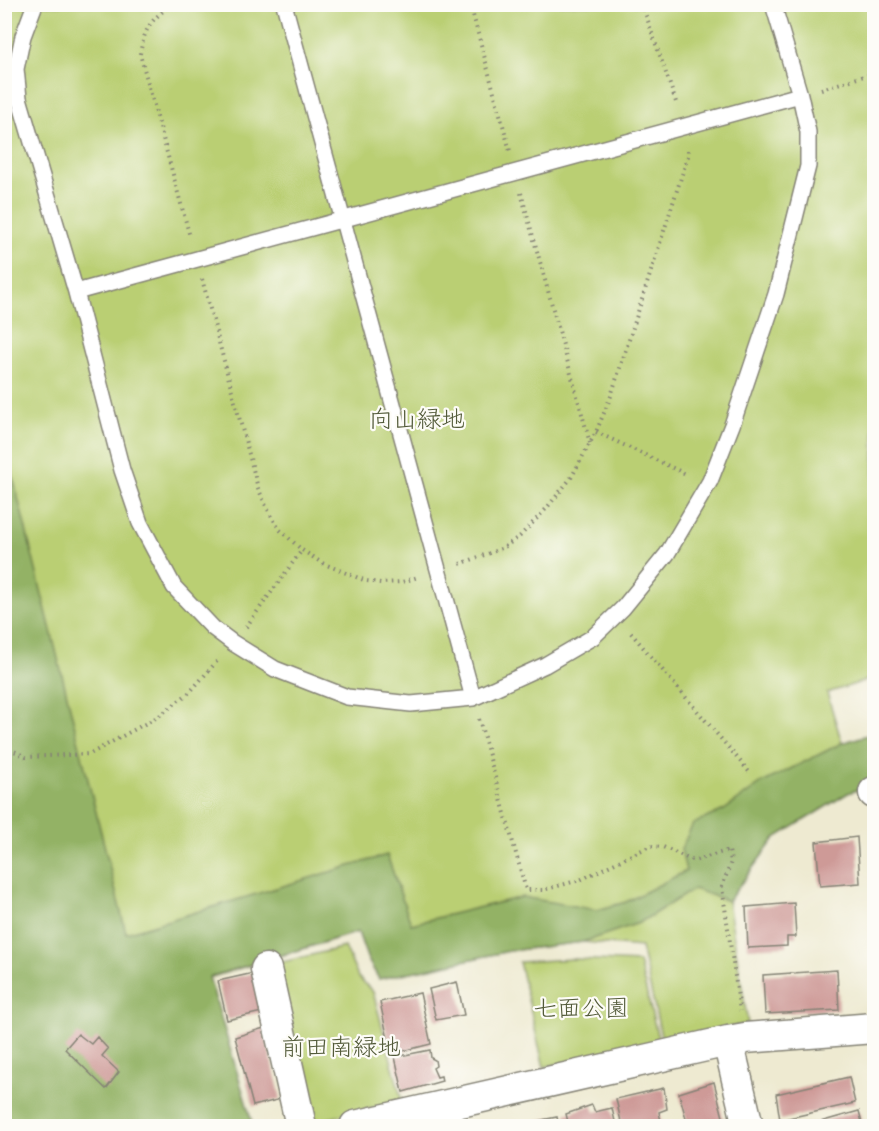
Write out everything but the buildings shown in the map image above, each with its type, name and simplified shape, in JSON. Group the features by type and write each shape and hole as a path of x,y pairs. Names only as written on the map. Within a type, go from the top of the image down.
{"street":[{"path":"266,969 301,1126"},
{"path":"355,1126 736,1039 874,1028"},
{"path":"736,1039 747,1126"}],"lane":[{"path":"35,4 22,36 16,69 19,98 76,292 122,471 140,523 174,587 213,628 275,669 347,697 411,704 473,698 545,665 593,638 616,616 667,554 708,485 732,425 772,305 792,235 808,166 807,132 800,95 773,4"},
{"path":"284,4 473,698"},
{"path":"76,292 800,95"}],"path":[{"path":"172,4 153,18 143,39 140,54 258,488 279,529 302,550 322,563 366,580 381,583 402,582 503,548 520,536 571,478 596,432 611,396 688,156 684,126 642,4"},
{"path":"470,4 590,444"},
{"path":"800,95 874,73"},
{"path":"596,432 708,485"},
{"path":"4,746 26,757 90,754 159,716 190,692 233,643 302,550"},
{"path":"616,616 751,774"},
{"path":"473,698 526,890 543,890 580,880 650,846 663,847 694,861 729,850 731,862 722,887 736,1039"}],"green space":[{"name":"向山緑地","path":"4,5 874,5 874,678 827,693 842,743 874,733 874,784 848,793 775,838 728,901 748,1024 662,1040 641,947 583,942 509,951 379,979 368,960 358,932 209,978 5,1022"},
{"path":"4,441 126,933 387,855 411,924 522,897 597,910 626,902 686,871 681,849 693,824 724,810 762,783 842,743 874,733 874,784 848,793 775,838 728,901 694,889 639,923 583,942 509,951 379,979 368,960 358,932 209,977 253,1126 5,1126"},
{"name":"前田南緑地","path":"345,947 358,977 373,992 402,1101 314,1122 274,964"},
{"name":"七面公園","path":"574,959 639,962 659,1042 544,1067 519,962"}]}
